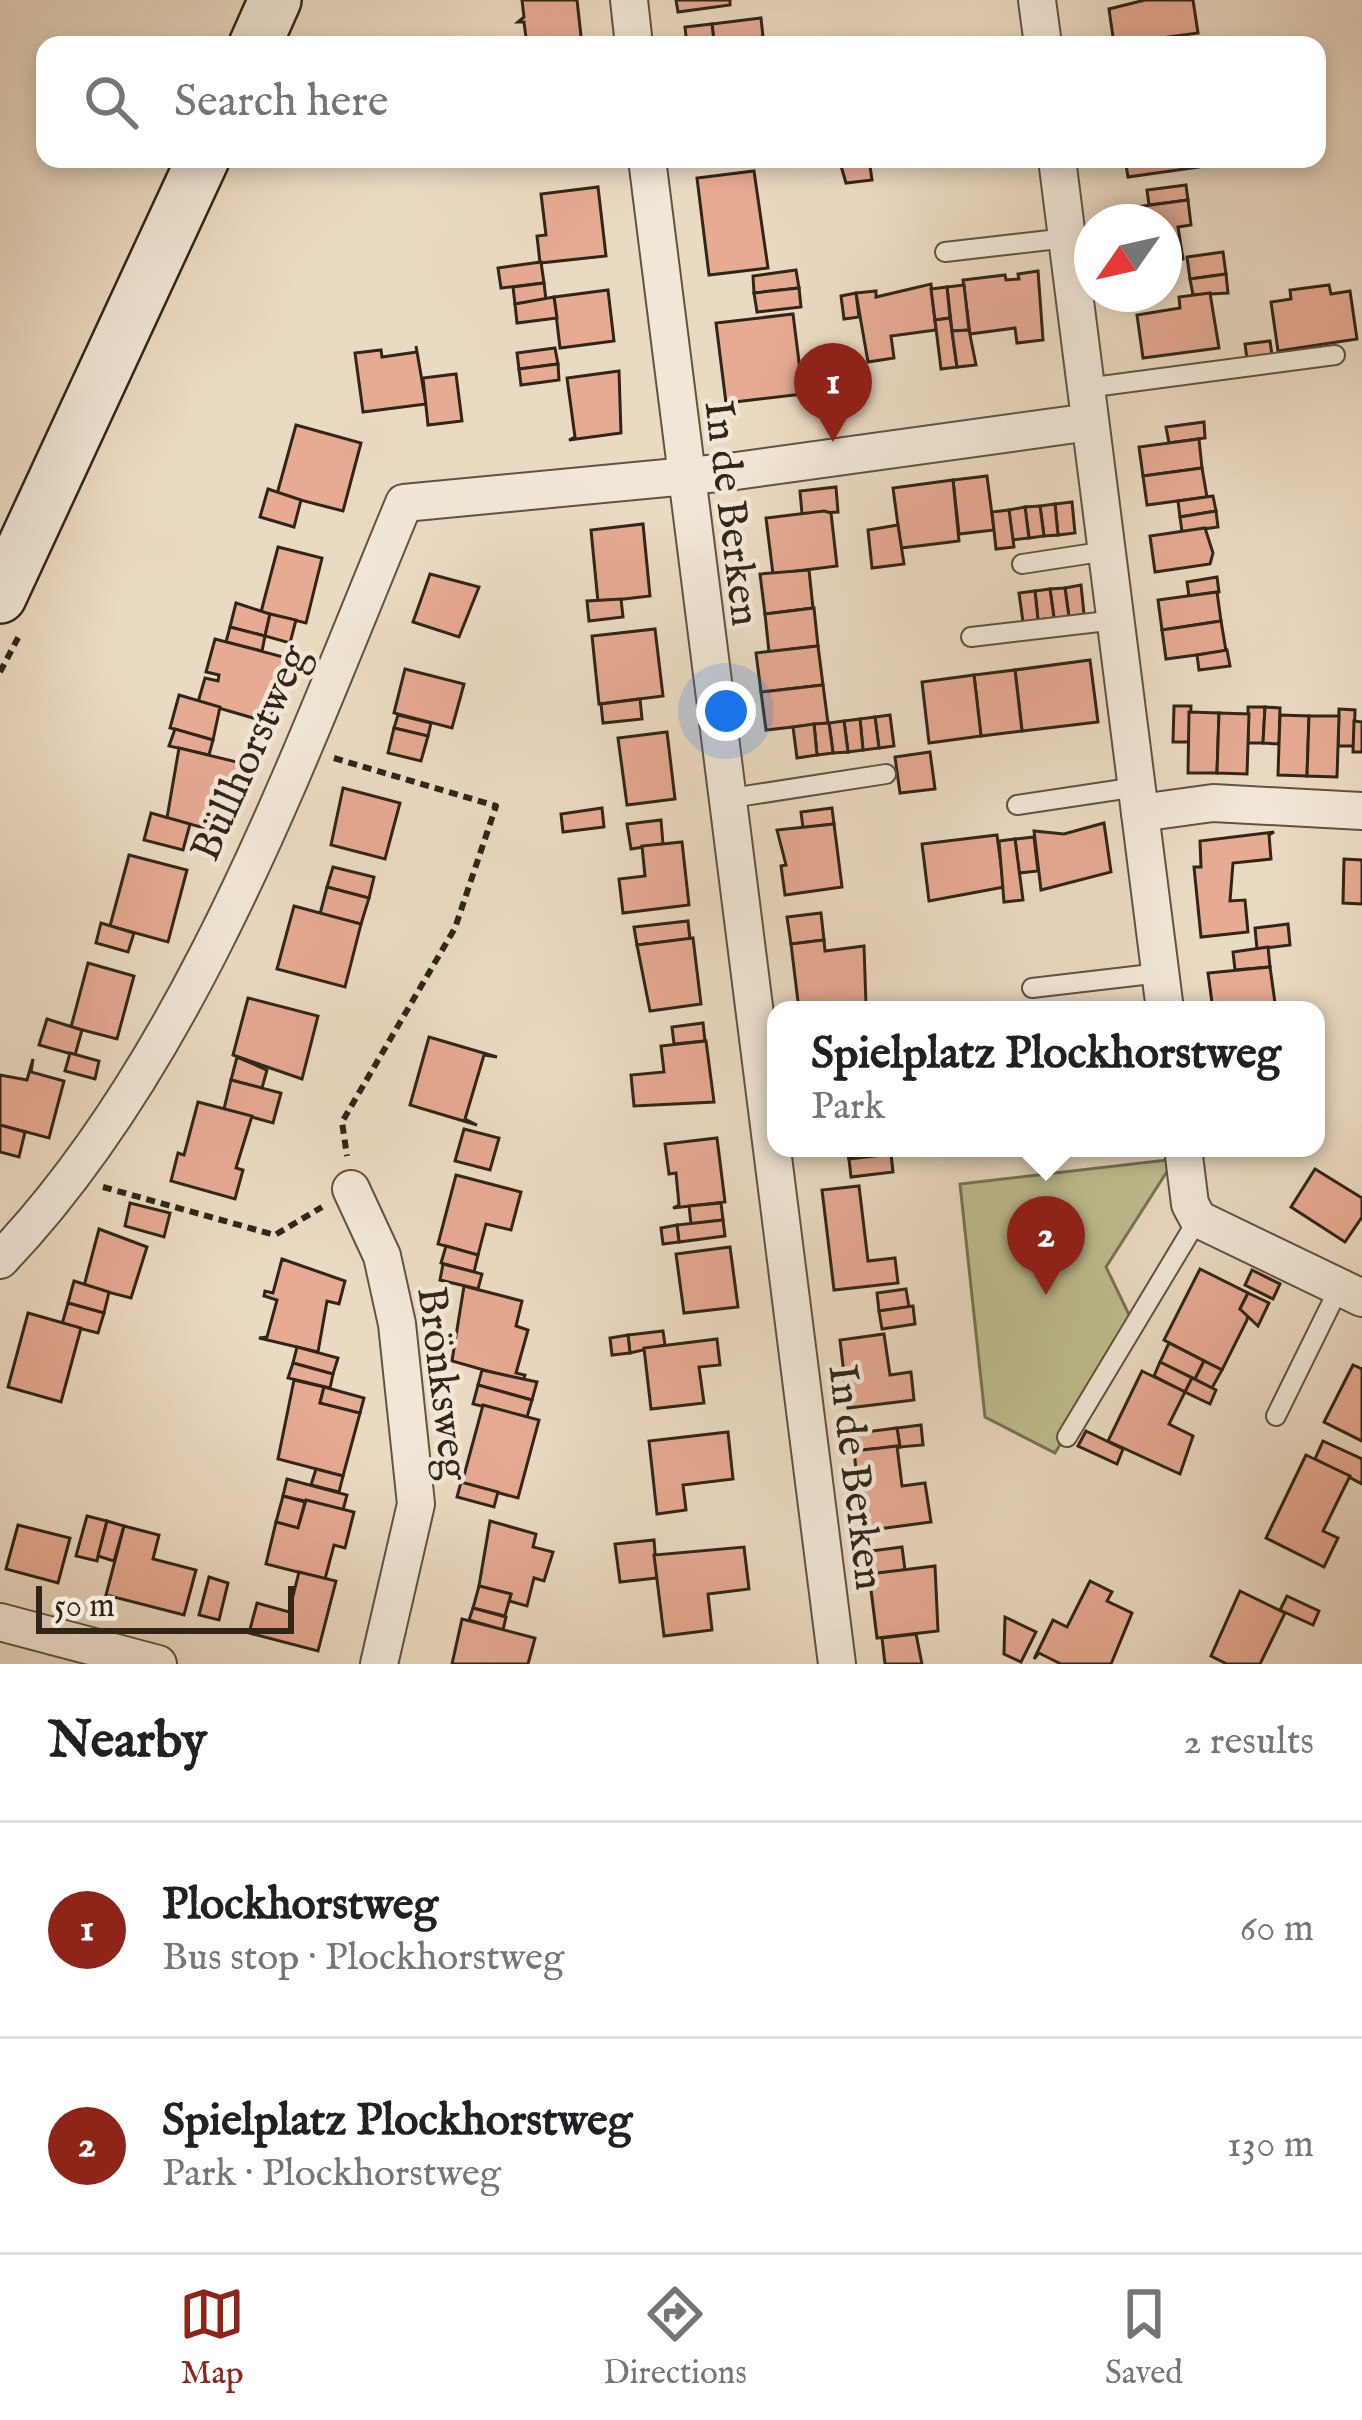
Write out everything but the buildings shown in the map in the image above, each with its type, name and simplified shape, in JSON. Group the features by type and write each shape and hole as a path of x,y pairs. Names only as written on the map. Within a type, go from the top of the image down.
{"main road":[{"path":"259,36 275,0"},
{"path":"0,597 199,168"}],"street":[{"path":"629,0 633,36"},
{"path":"1037,0 1041,36"},
{"name":"In de Berken","path":"648,168 767,1123"},
{"path":"1058,168 1164,1001"},
{"path":"683,475 1088,405"},
{"name":"Büllhorstweg","path":"0,1261 70,1178 148,1062 192,981 302,748 404,503 683,475"},
{"path":"1139,800 1362,812"},
{"name":"In de Berken","path":"771,1157 837,1664"},
{"path":"1185,1157 1198,1219 1350,1293"},
{"name":"Brönksweg","path":"351,1189 382,1256 397,1324 416,1504 379,1664"},
{"path":"0,1622 158,1664"}],"lane":[{"path":"945,252 1067,238"},
{"path":"1088,405 1335,356"},
{"path":"1022,564 1107,551"},
{"path":"971,638 1116,620"},
{"path":"725,799 886,774"},
{"path":"1018,805 1139,800"},
{"path":"1033,988 1160,973"},
{"path":"1067,1437 1198,1219"},
{"path":"1276,1416 1350,1293"}],"path":[{"path":"70,1178 275,1235 351,1189 342,1122 455,928 496,806 302,748"}],"shaded area":[{"path":"1175,1159 1106,1267 1133,1323 1055,1453 985,1417 960,1184"}],"place":[{"name":"Plockhorstweg","path":"833,442"},
{"name":"Spielplatz Plockhorstweg","path":"1046,1295"}]}
